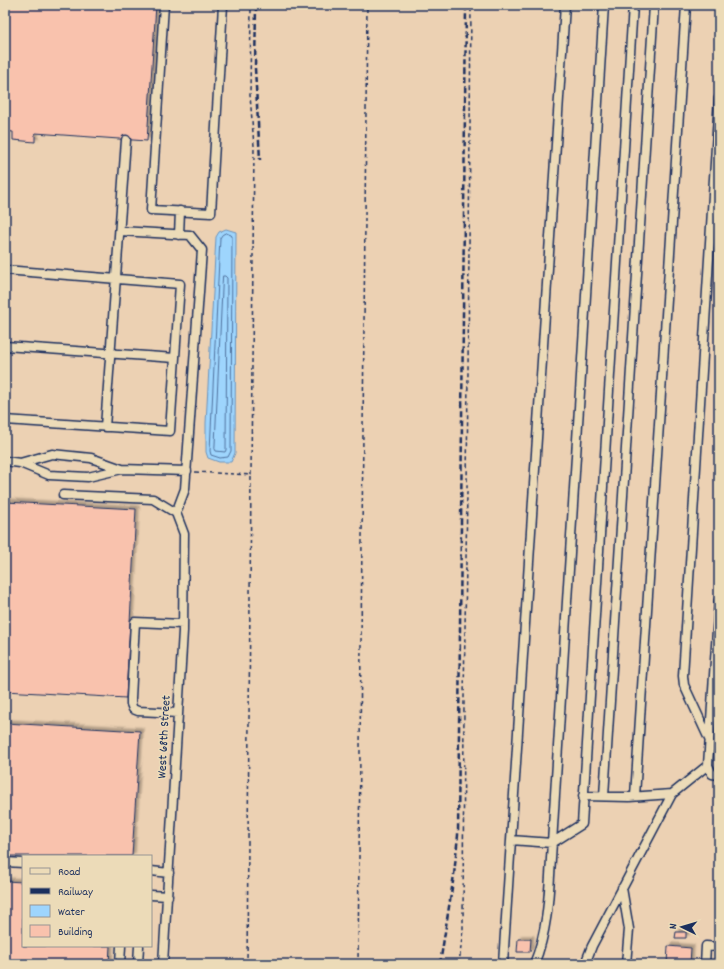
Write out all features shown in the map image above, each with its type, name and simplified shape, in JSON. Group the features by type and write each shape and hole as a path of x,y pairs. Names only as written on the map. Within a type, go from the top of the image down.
{"street":[{"path":"164,5 151,210 211,213 223,5"},
{"path":"503,964 565,5"},
{"path":"534,964 539,952 545,928 552,842 604,5"},
{"path":"511,840 552,842 582,824 633,5"},
{"path":"604,796 654,5"},
{"path":"635,796 686,5"},
{"path":"709,739 684,685 683,676 719,98"},
{"path":"105,427 126,140"},
{"path":"179,235 180,211"},
{"path":"63,495 153,499 176,513 185,489 202,250 190,235 120,231"},
{"path":"5,270 180,284 170,431 5,420"},
{"path":"5,346 175,358"},
{"path":"20,463 52,454 91,458 122,469"},
{"path":"5,462 20,463 48,475 88,477 122,469 187,472"},
{"name":"West 68th Street","path":"163,964 183,624 184,534 176,513"},
{"path":"719,600 708,765 712,774 719,775"},
{"path":"178,713 138,711 133,709 131,704 135,622 183,624"},
{"path":"585,964 592,946 672,794 708,765"},
{"path":"583,796 672,794"},
{"path":"5,862 22,863"},
{"path":"152,871 169,873"},
{"path":"622,888 629,929 626,964"},
{"path":"152,895 168,896"},
{"path":"705,964 706,946 719,947"},
{"path":"120,964 121,947"},
{"path":"138,964 139,947"}],"path":[{"path":"247,964 254,146 250,96 251,5"},
{"path":"358,964 367,5"},
{"path":"459,964 463,915 471,5"},
{"path":"187,472 251,475"}],"shaded area":[{"path":"5,5 719,5 719,964 5,964"}],"water":[{"path":"226,229 236,232 235,453 231,462 219,462 208,458 206,452 206,423 216,237 219,232"}],"building":[{"path":"5,5 156,5 147,141 35,133 35,142 13,140 13,132 5,131"},
{"path":"5,502 136,509 126,698 5,691"},
{"path":"5,723 140,731 132,855 5,856"},
{"path":"5,881 22,882 22,947 110,947 109,964 5,964"},
{"path":"676,932 686,932 686,938 675,938"},
{"path":"518,939 531,939 530,952 517,952"},
{"path":"668,946 691,948 690,964 667,964"}],"railway":[{"path":"256,5 255,68 260,160"},
{"path":"440,964 454,875 458,835 466,5"}]}
